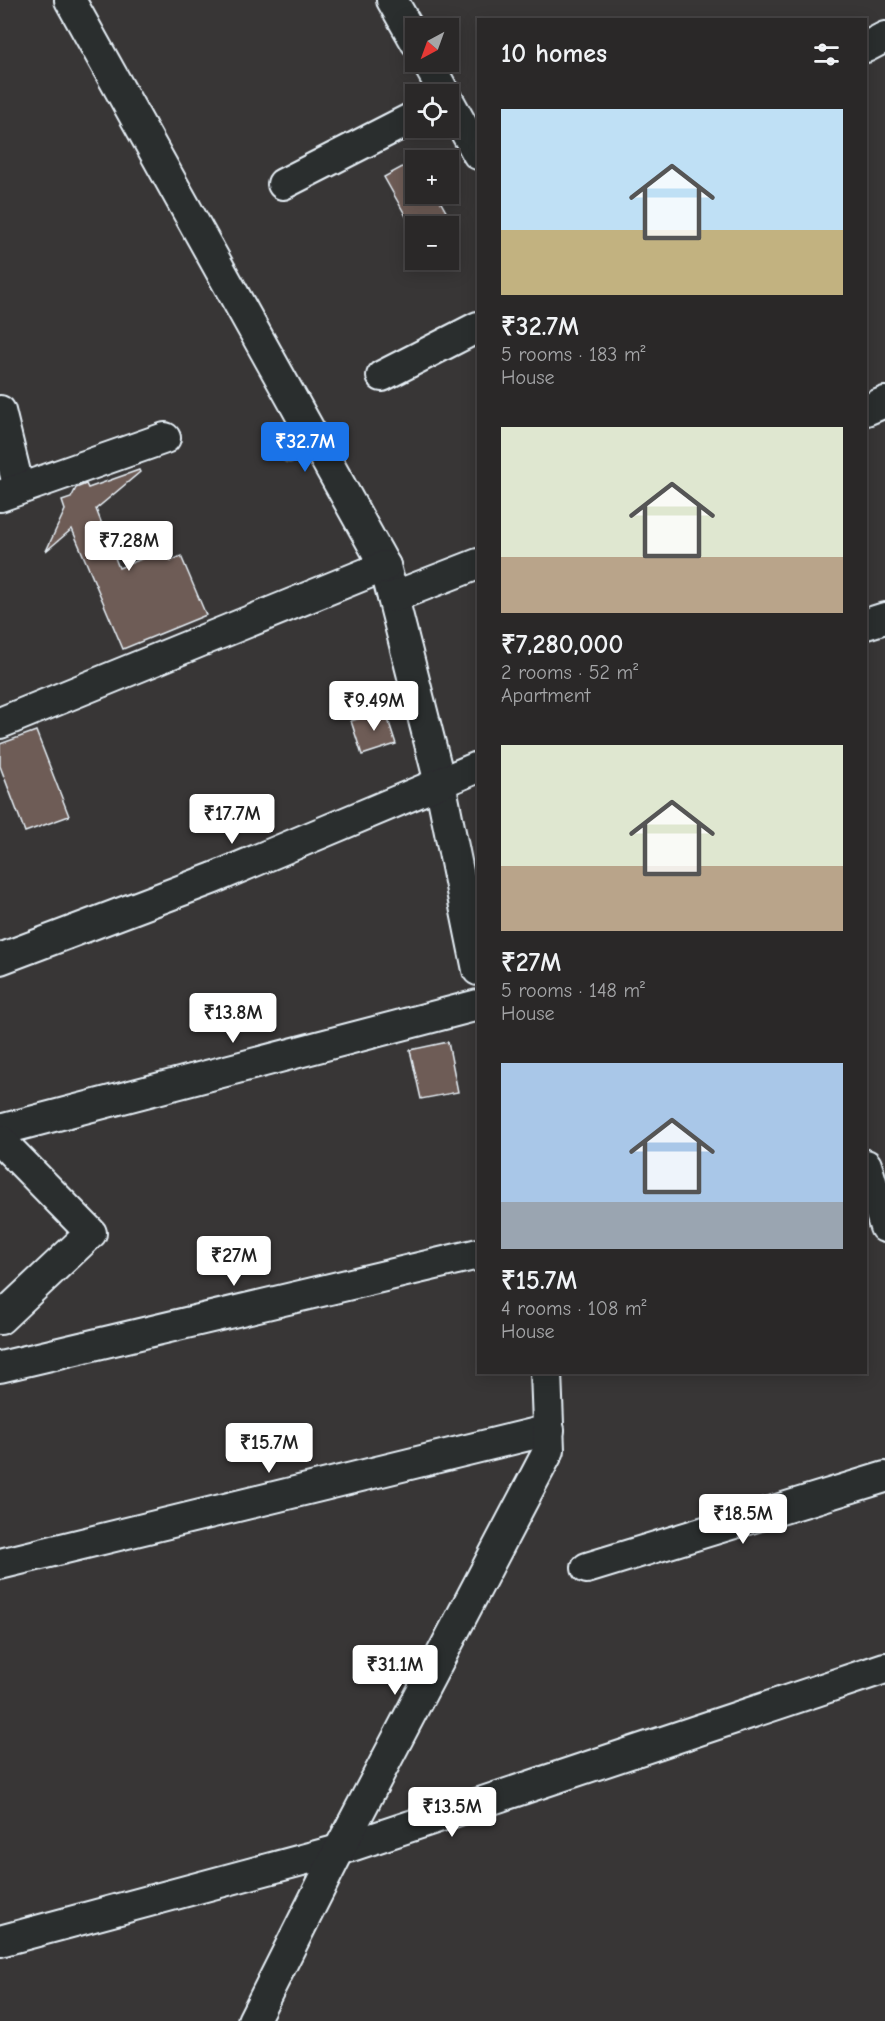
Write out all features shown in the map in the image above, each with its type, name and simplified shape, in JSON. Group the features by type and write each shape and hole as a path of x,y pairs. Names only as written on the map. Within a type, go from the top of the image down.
{"street":[{"path":"70,0 385,566 440,783 477,965"},
{"path":"392,0 405,23"},
{"path":"867,46 885,37"},
{"path":"459,120 477,152"},
{"path":"283,184 405,122"},
{"path":"382,376 477,328"},
{"path":"867,410 885,402"},
{"path":"0,411 9,493 165,438"},
{"path":"393,597 477,564"},
{"path":"0,723 385,566"},
{"path":"867,624 885,618"},
{"path":"0,959 214,878 477,767"},
{"path":"0,1130 477,1005"},
{"path":"0,1140 91,1233 0,1319"},
{"path":"872,1183 885,1227"},
{"path":"0,1367 477,1254"},
{"path":"253,2021 339,1850 549,1450 546,1374"},
{"path":"0,1564 549,1430"},
{"path":"587,1568 885,1477"},
{"path":"0,1941 339,1850 885,1668"}],"building":[{"path":"405,166 405,204 442,204 448,216 406,216 384,177"},
{"path":"139,470 140,472 96,509 119,568 166,549 171,561 181,556 206,615 123,649 72,529 46,551 65,510 62,501 71,498 76,488 86,484 88,488"},
{"path":"385,710 396,744 362,755 351,721"},
{"path":"36,731 69,816 25,832 0,766 0,744"},
{"path":"448,1042 458,1092 421,1099 410,1050"}]}
